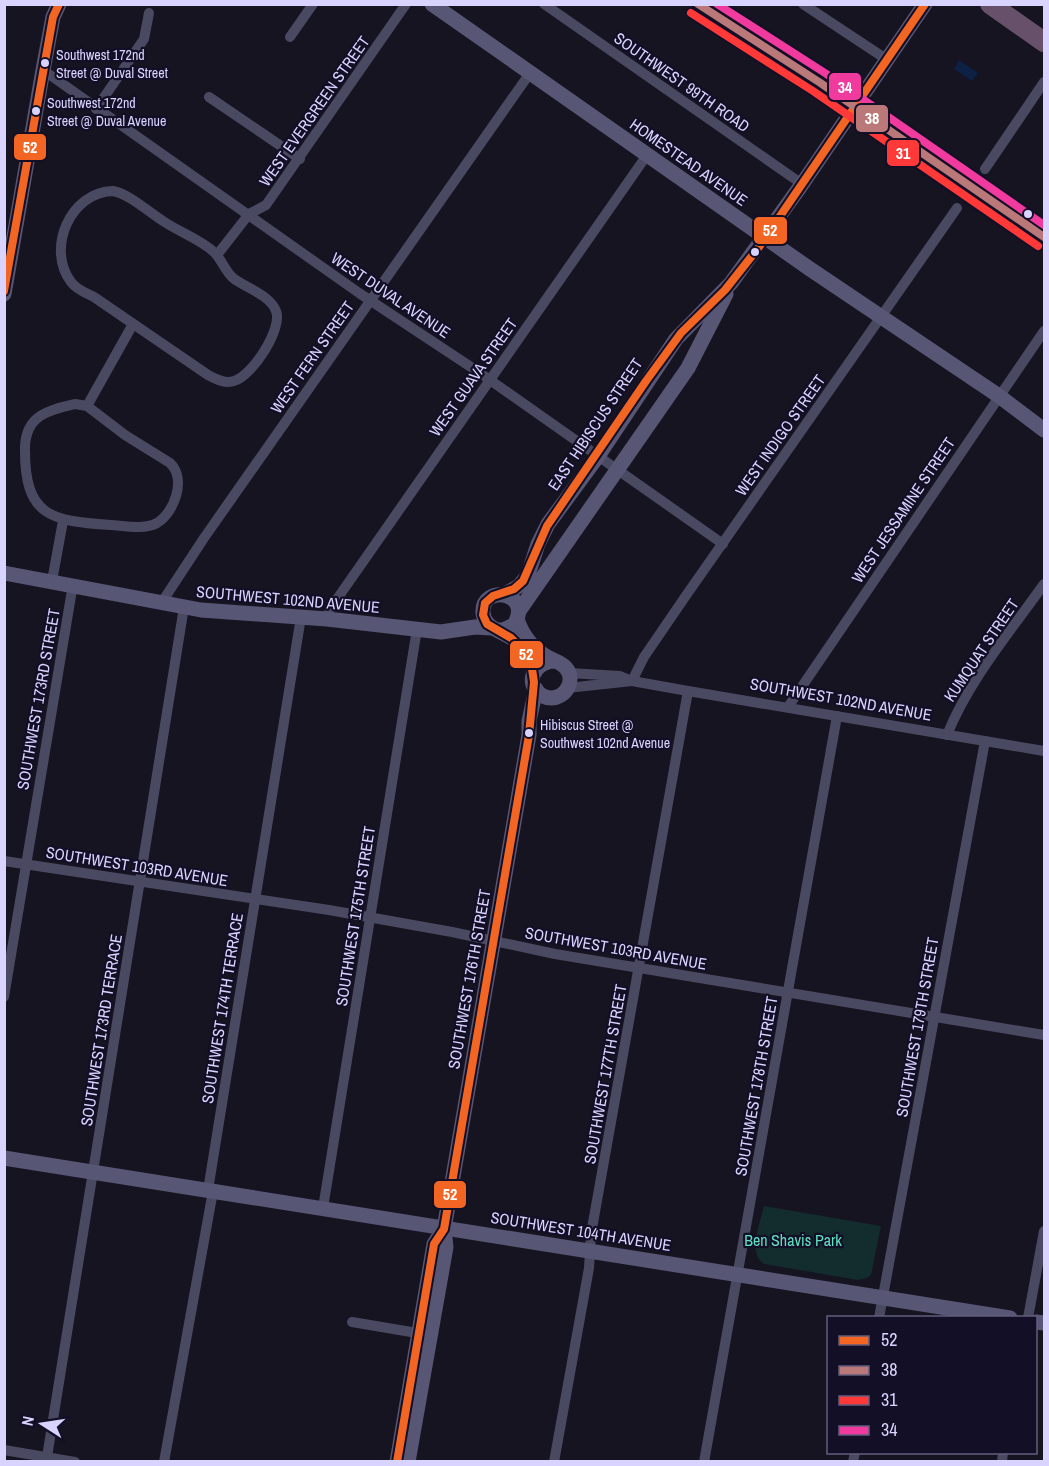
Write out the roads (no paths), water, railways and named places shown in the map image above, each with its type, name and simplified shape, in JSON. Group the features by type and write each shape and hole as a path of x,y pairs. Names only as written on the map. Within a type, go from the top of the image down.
{"highway":[{"path":"990,4 1044,42"}],"street":[{"path":"4,294 43,70 59,4"},
{"path":"290,37 313,4"},
{"name":"WEST EVERGREEN STREET","path":"217,255 249,214 266,205 406,4"},
{"name":"HOMESTEAD AVENUE","path":"432,4 881,317 999,396 1044,430"},
{"name":"SOUTHWEST 99TH ROAD","path":"544,4 802,184"},
{"path":"803,4 886,59"},
{"name":"EAST HIBISCUS STREET","path":"505,594 516,589 528,574 538,544 548,524 598,456 676,339 731,283 925,4"},
{"path":"96,109 144,39 149,13"},
{"name":"WEST DUVAL AVENUE","path":"43,70 723,544"},
{"name":"WEST FERN STREET","path":"162,602 186,564 530,73"},
{"path":"985,169 1044,82"},
{"path":"210,97 300,159"},
{"name":"WEST GUAVA STREET","path":"327,619 330,609 647,155"},
{"path":"103,192 119,192 208,248 217,255 229,274 270,302 277,314 278,323 270,341 243,376 231,382 213,378 133,324 94,297 78,289 64,270 60,251 63,233 81,204 88,198 103,192"},
{"name":"WEST INDIGO STREET","path":"632,681 644,657 957,208"},
{"name":"EAST HIBISCUS STREET","path":"518,615 688,368 701,347 731,283"},
{"path":"87,406 133,324"},
{"name":"WEST JESSAMINE STREET","path":"788,707 1044,331"},
{"path":"75,404 87,406 125,435 173,466 178,482 177,494 166,514 153,525 126,526 63,520 47,514 35,500 26,469 25,439 32,423 43,414 75,404"},
{"path":"52,581 63,520"},
{"name":"SOUTHWEST 102ND AVENUE","path":"4,573 184,608 327,619 441,632 476,627 494,629"},
{"name":"KUMQUAT STREET","path":"947,735 962,702 1044,584"},
{"name":"SOUTHWEST 173RD STREET","path":"4,997 73,585"},
{"path":"535,672 519,645 506,634 494,629 484,619 485,603 494,595 505,594 515,601 521,630 532,646 566,668 568,681 562,695 545,697 533,684 535,672 543,663 555,661"},
{"name":"SOUTHWEST 173RD TERRACE","path":"47,1457 184,608"},
{"name":"SOUTHWEST 102ND AVENUE","path":"422,629 471,618 483,608"},
{"path":"494,629 509,628 518,615"},
{"name":"SOUTHWEST 174TH TERRACE","path":"165,1461 211,1191 301,617"},
{"name":"SOUTHWEST 175TH STREET","path":"323,1208 370,917 422,629"},
{"name":"SOUTHWEST 102ND AVENUE","path":"568,681 620,676 632,681"},
{"name":"SOUTHWEST 102ND AVENUE","path":"568,681 632,681 1044,751"},
{"name":"SOUTHWEST 176TH STREET","path":"408,1461 434,1244 444,1228 536,689"},
{"name":"SOUTHWEST 177TH STREET","path":"554,1461 589,1268 591,1234 688,691"},
{"name":"SOUTHWEST 176TH STREET","path":"529,735 551,698"},
{"name":"SOUTHWEST 178TH STREET","path":"704,1461 837,716"},
{"name":"SOUTHWEST 179TH STREET","path":"879,1316 985,741"},
{"name":"SOUTHWEST 103RD AVENUE","path":"4,861 370,917 555,954 1044,1035"},
{"name":"SOUTHWEST 104TH AVENUE","path":"4,1158 1004,1316"},
{"path":"1028,1316 1044,1231"},
{"path":"352,1322 424,1335"},
{"name":"SOUTHWEST 176TH STREET","path":"397,1461 424,1335"},
{"path":"4,1450 75,1461"}],"water":[{"path":"959,60 978,73 972,81 954,69"}],"place":[{"name":"Southwest 172nd Street @ Duval Street","path":"45,63"},
{"name":"Southwest 172nd Street @ Duval Avenue","path":"36,111"},
{"name":"Hibiscus Street @ Southwest 102nd Avenue","path":"529,733"}],"park label":[{"name":"Ben Shavis Park","path":"793,1240"}]}
